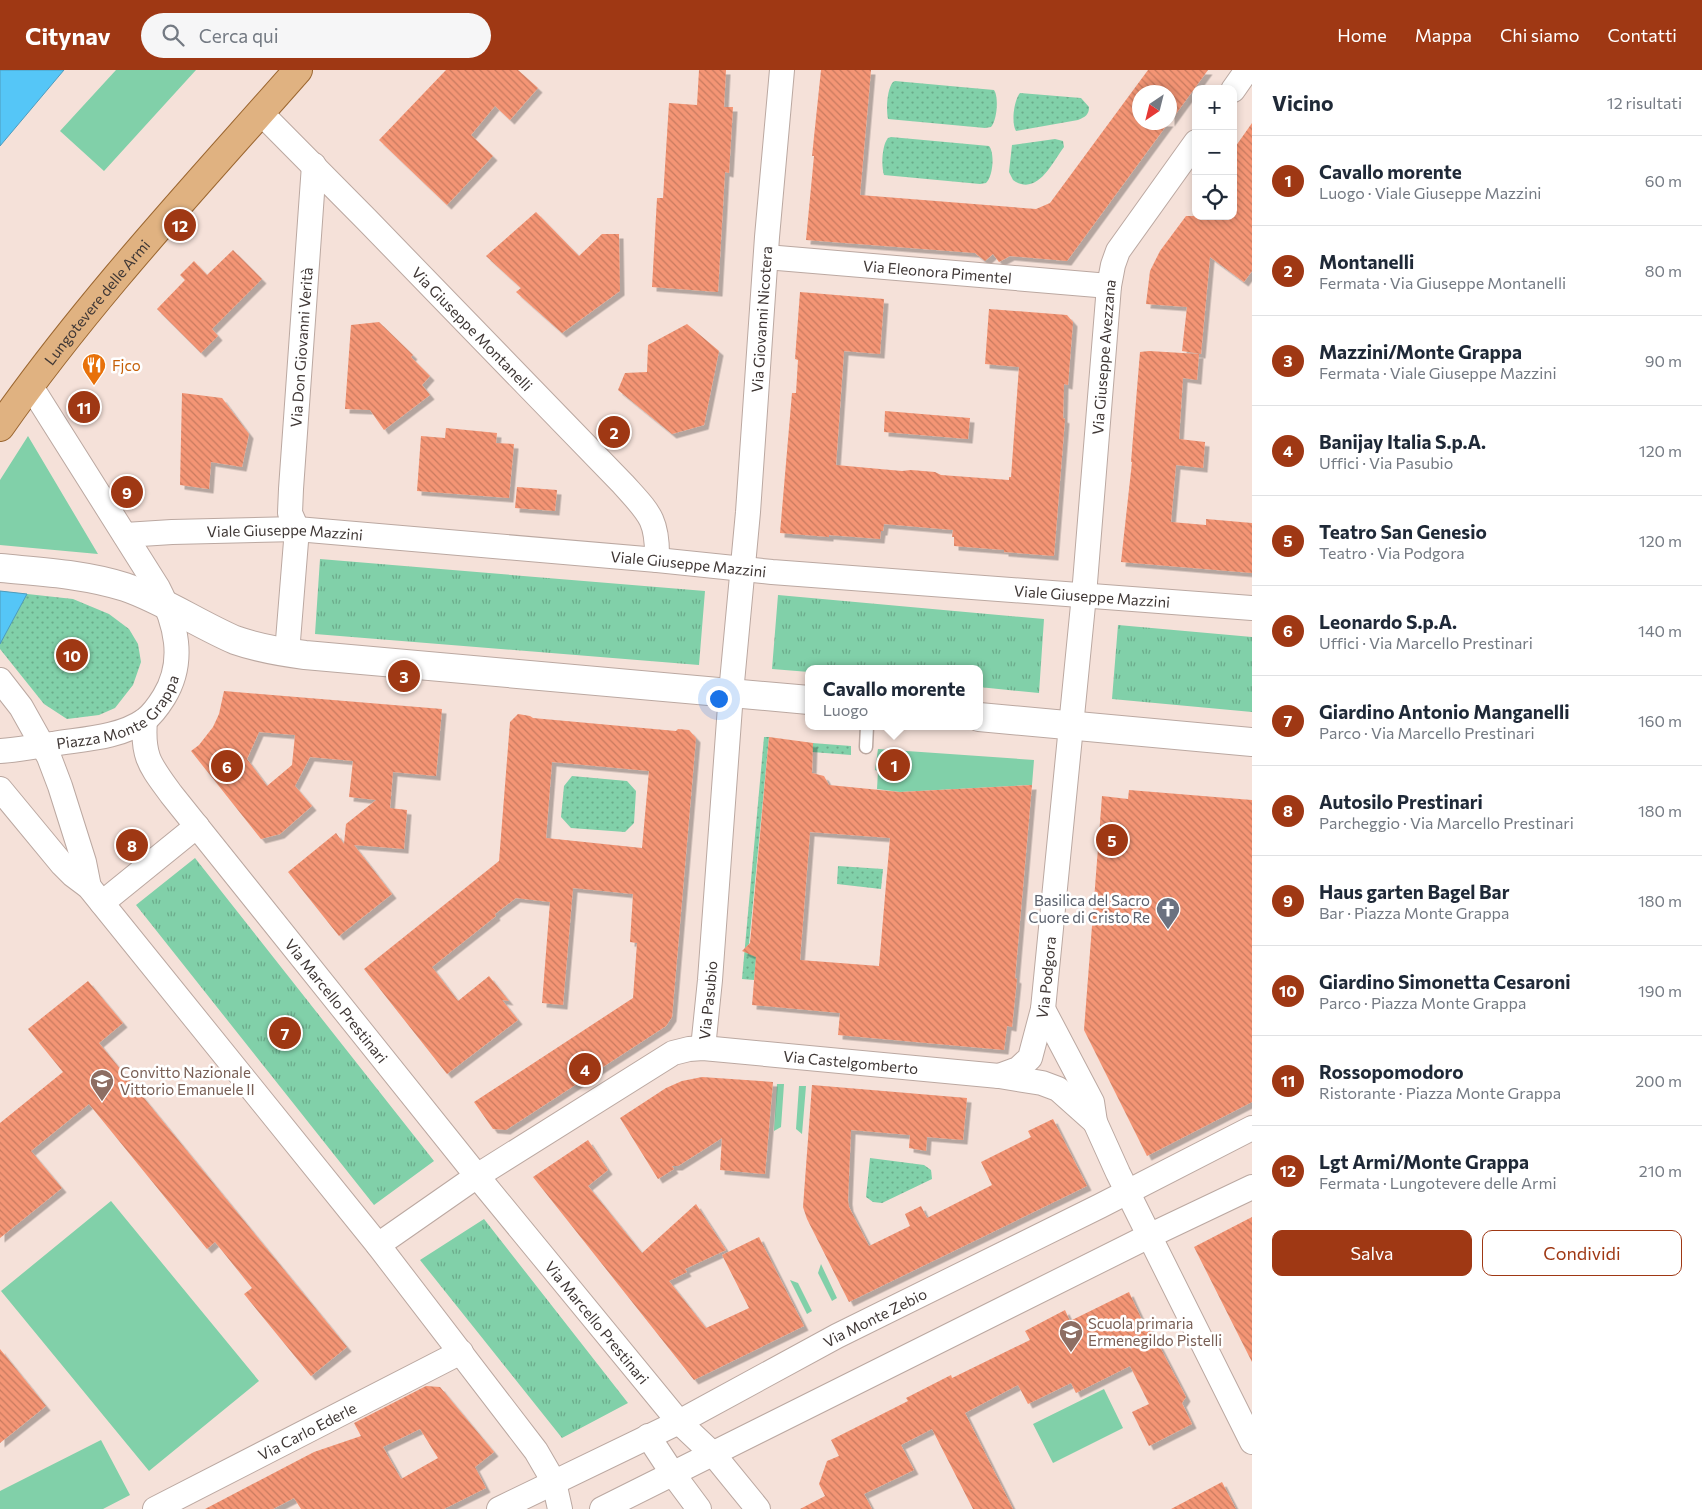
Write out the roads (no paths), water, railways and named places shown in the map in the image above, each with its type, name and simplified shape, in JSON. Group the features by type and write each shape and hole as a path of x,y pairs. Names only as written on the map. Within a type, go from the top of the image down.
{"main road":[{"name":"Lungotevere delle Armi","path":"0,426 30,385 121,272 298,70"},
{"path":"0,568 98,580 136,592 167,605 235,640 287,653 805,700"},
{"path":"983,717 1252,742"}],"street":[{"name":"Via Giovanni Nicotera","path":"731,693 743,569 782,70"},
{"path":"1236,85 1247,70"},
{"name":"Via Giuseppe Montanelli","path":"261,112 629,491 651,519 657,538 657,560"},
{"name":"Via Giuseppe Avezzana","path":"1071,725 1084,595 1109,286 1113,265 1118,251 1192,148"},
{"name":"Via Don Giovanni Verità","path":"297,529 290,513 291,489 314,166"},
{"name":"Via Eleonora Pimentel","path":"766,256 1109,286"},
{"name":"Piazza Monte Grappa","path":"0,751 102,736 130,728 145,720 156,710 172,682 177,662 177,641 167,605 148,570 30,385"},
{"path":"287,653 297,529"},
{"name":"Viale Giuseppe Mazzini","path":"125,534 297,529 743,569 1252,608"},
{"name":"Piazza Monte Grappa","path":"0,680 21,707 43,745 60,786 95,895"},
{"name":"Via Pasubio","path":"477,1176 673,1053 690,1048 703,1048 710,980 731,693"},
{"name":"Via Marcello Prestinari","path":"145,720 144,745 148,758 165,785 477,1176 679,1422 714,1455 758,1509"},
{"name":"Via Podgora","path":"1071,725 1043,1009 1092,1102 1095,1122 1149,1236 1252,1442"},
{"path":"0,789 62,864 95,895 378,1245 536,1451 554,1482 560,1509"},
{"path":"95,895 197,826"},
{"name":"Via Castelgomberto","path":"999,1076 1018,1069 1030,1058 1043,1009"},
{"name":"Via Castelgomberto","path":"703,1048 999,1076 1042,1083 1058,1089 1095,1122"},
{"name":"Via Monte Zebio","path":"510,1507 554,1482 679,1422 837,1336 1128,1192 1252,1128"},
{"path":"378,1245 477,1176"},
{"path":"602,1509 1252,1186"},
{"name":"Via Carlo Ederle","path":"155,1509 461,1352"},
{"path":"648,1436 699,1509"}],"lane":[{"path":"866,747 867,730"}],"water":[{"path":"0,70 64,70 0,146"},
{"path":"0,591 27,594 0,644"}],"place":[{"name":"Lgt Armi/Monte Grappa","path":"180,225"},
{"name":"Fjco","path":"94,386"},
{"name":"Rossopomodoro","path":"84,407"},
{"name":"Montanelli","path":"614,432"},
{"name":"Haus garten Bagel Bar","path":"127,492"},
{"name":"Giardino Simonetta Cesaroni","path":"72,655"},
{"name":"Mazzini/Monte Grappa","path":"404,676"},
{"name":"Cavallo morente","path":"894,765"},
{"name":"Leonardo S.p.A.","path":"227,766"},
{"name":"Teatro San Genesio","path":"1112,840"},
{"name":"Autosilo Prestinari","path":"132,845"},
{"name":"Basilica del Sacro Cuore di Cristo Re","path":"1168,930"},
{"name":"Giardino Antonio Manganelli","path":"285,1033"},
{"name":"Banijay Italia S.p.A.","path":"585,1069"},
{"name":"Convitto Nazionale Vittorio Emanuele II","path":"102,1102"},
{"name":"Scuola primaria Ermenegildo Pistelli","path":"1071,1353"}]}
